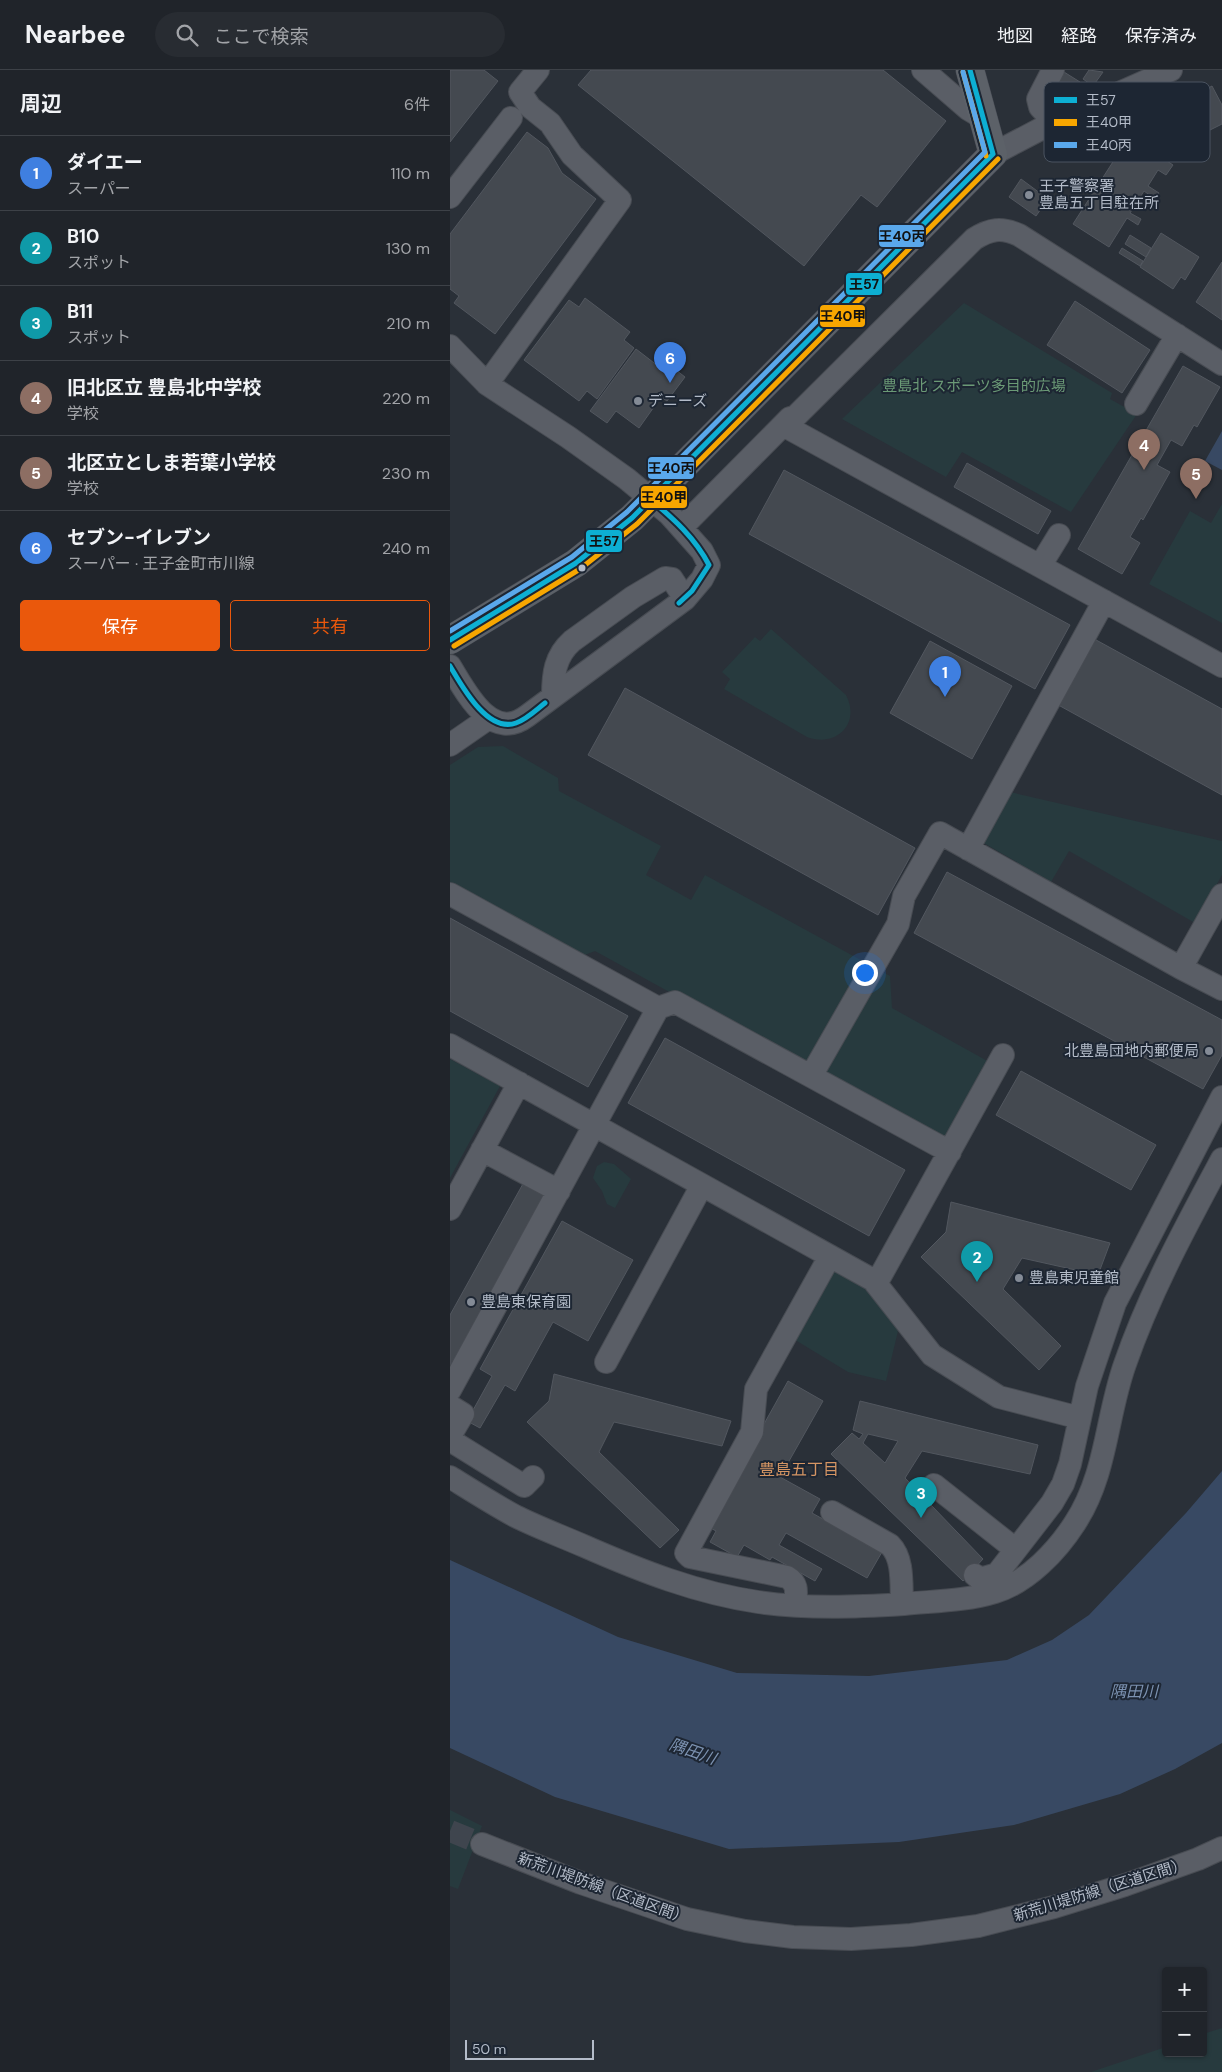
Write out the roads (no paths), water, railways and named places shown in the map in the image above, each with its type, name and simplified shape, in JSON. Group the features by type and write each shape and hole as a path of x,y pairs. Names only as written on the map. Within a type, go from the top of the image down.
{"main road":[{"path":"450,640 576,563 606,541 650,500 993,154 970,70"}],"street":[{"path":"487,384 620,200 572,155 550,123 530,107 520,92 538,70"},
{"path":"923,70 968,109 983,118"},
{"path":"1047,82 1053,70"},
{"path":"1143,82 1170,70"},
{"path":"1044,87 1038,99 1044,111"},
{"path":"450,197 511,118"},
{"path":"993,154 1044,127"},
{"path":"682,527 790,418 795,417 974,239 985,232 997,229 1008,230 1018,235 1222,364"},
{"path":"1136,404 1177,336"},
{"path":"450,346 487,384 568,437 627,479 682,527 702,550 709,566 702,579 685,599 520,721 513,724 497,722 488,718 470,698 450,666"},
{"path":"783,425 1222,666"},
{"path":"1040,566 1058,535"},
{"path":"553,696 554,672 557,660 572,640 633,596 664,578 672,579 685,599"},
{"path":"968,849 1104,602"},
{"path":"450,745 488,718"},
{"path":"811,1076 898,924 904,896 940,833 1222,989"},
{"path":"450,894 658,1008"},
{"path":"1181,968 1222,895"},
{"path":"450,1390 658,1008 675,1002 950,1152"},
{"path":"450,1046 873,1280 932,1355 999,1396 1080,1418"},
{"path":"876,1284 1003,1055"},
{"path":"450,1209 519,1083"},
{"path":"975,1575 980,1579 997,1574 1052,1503 1063,1484 1070,1464 1100,1344 1115,1303 1222,1096"},
{"path":"482,1150 559,1190"},
{"path":"450,1477 515,1516 670,1581 739,1598 795,1605 856,1607 966,1598 995,1592 1026,1576 1052,1552 1067,1535 1086,1506 1100,1471 1113,1403 1124,1365 1170,1256 1222,1159"},
{"path":"606,1362 702,1185"},
{"path":"795,1605 797,1589 792,1580 787,1577 690,1557 686,1553 752,1432 756,1389 830,1256"},
{"path":"450,1406 463,1414 450,1436"},
{"path":"450,1440 524,1486 533,1477"},
{"path":"934,1485 1015,1549"},
{"path":"832,1512 890,1545 895,1550 899,1562 902,1604"},
{"name":"新荒川堤防線（区道区間）","path":"482,1844 598,1889 687,1919 755,1932 793,1936 851,1938 910,1934 988,1924 1054,1907 1116,1888 1198,1859 1222,1848"}],"water":[{"path":"1222,431 1222,470 1205,461"},
{"name":"隅田川","path":"1222,1471 1222,1743 1175,1769 1120,1794 1014,1825 899,1842 729,1849 555,1797 450,1748 450,1560 618,1637 737,1673 869,1676 1007,1660 1052,1640 1089,1615 1186,1513"}],"tunnel":[{"path":"450,1831 482,1844"}],"place":[{"name":"王子警察署 豊島五丁目駐在所","path":"1029,195"},
{"name":"セブン-イレブン","path":"670,383"},
{"name":"デニーズ","path":"638,401"},
{"name":"旧北区立 豊島北中学校","path":"1144,470"},
{"name":"北区立としま若葉小学校","path":"1196,499"},
{"name":"ダイエー","path":"945,697"},
{"name":"北豊島団地内郵便局","path":"1209,1051"},
{"name":"豊島東児童館","path":"1019,1278"},
{"name":"B10","path":"977,1282"},
{"name":"豊島東保育園","path":"471,1302"},
{"name":"B11","path":"921,1518"}],"district":[{"name":"豊島五丁目","path":"799,1469"}],"park label":[{"name":"豊島北 スポーツ多目的広場","path":"974,386"}]}
